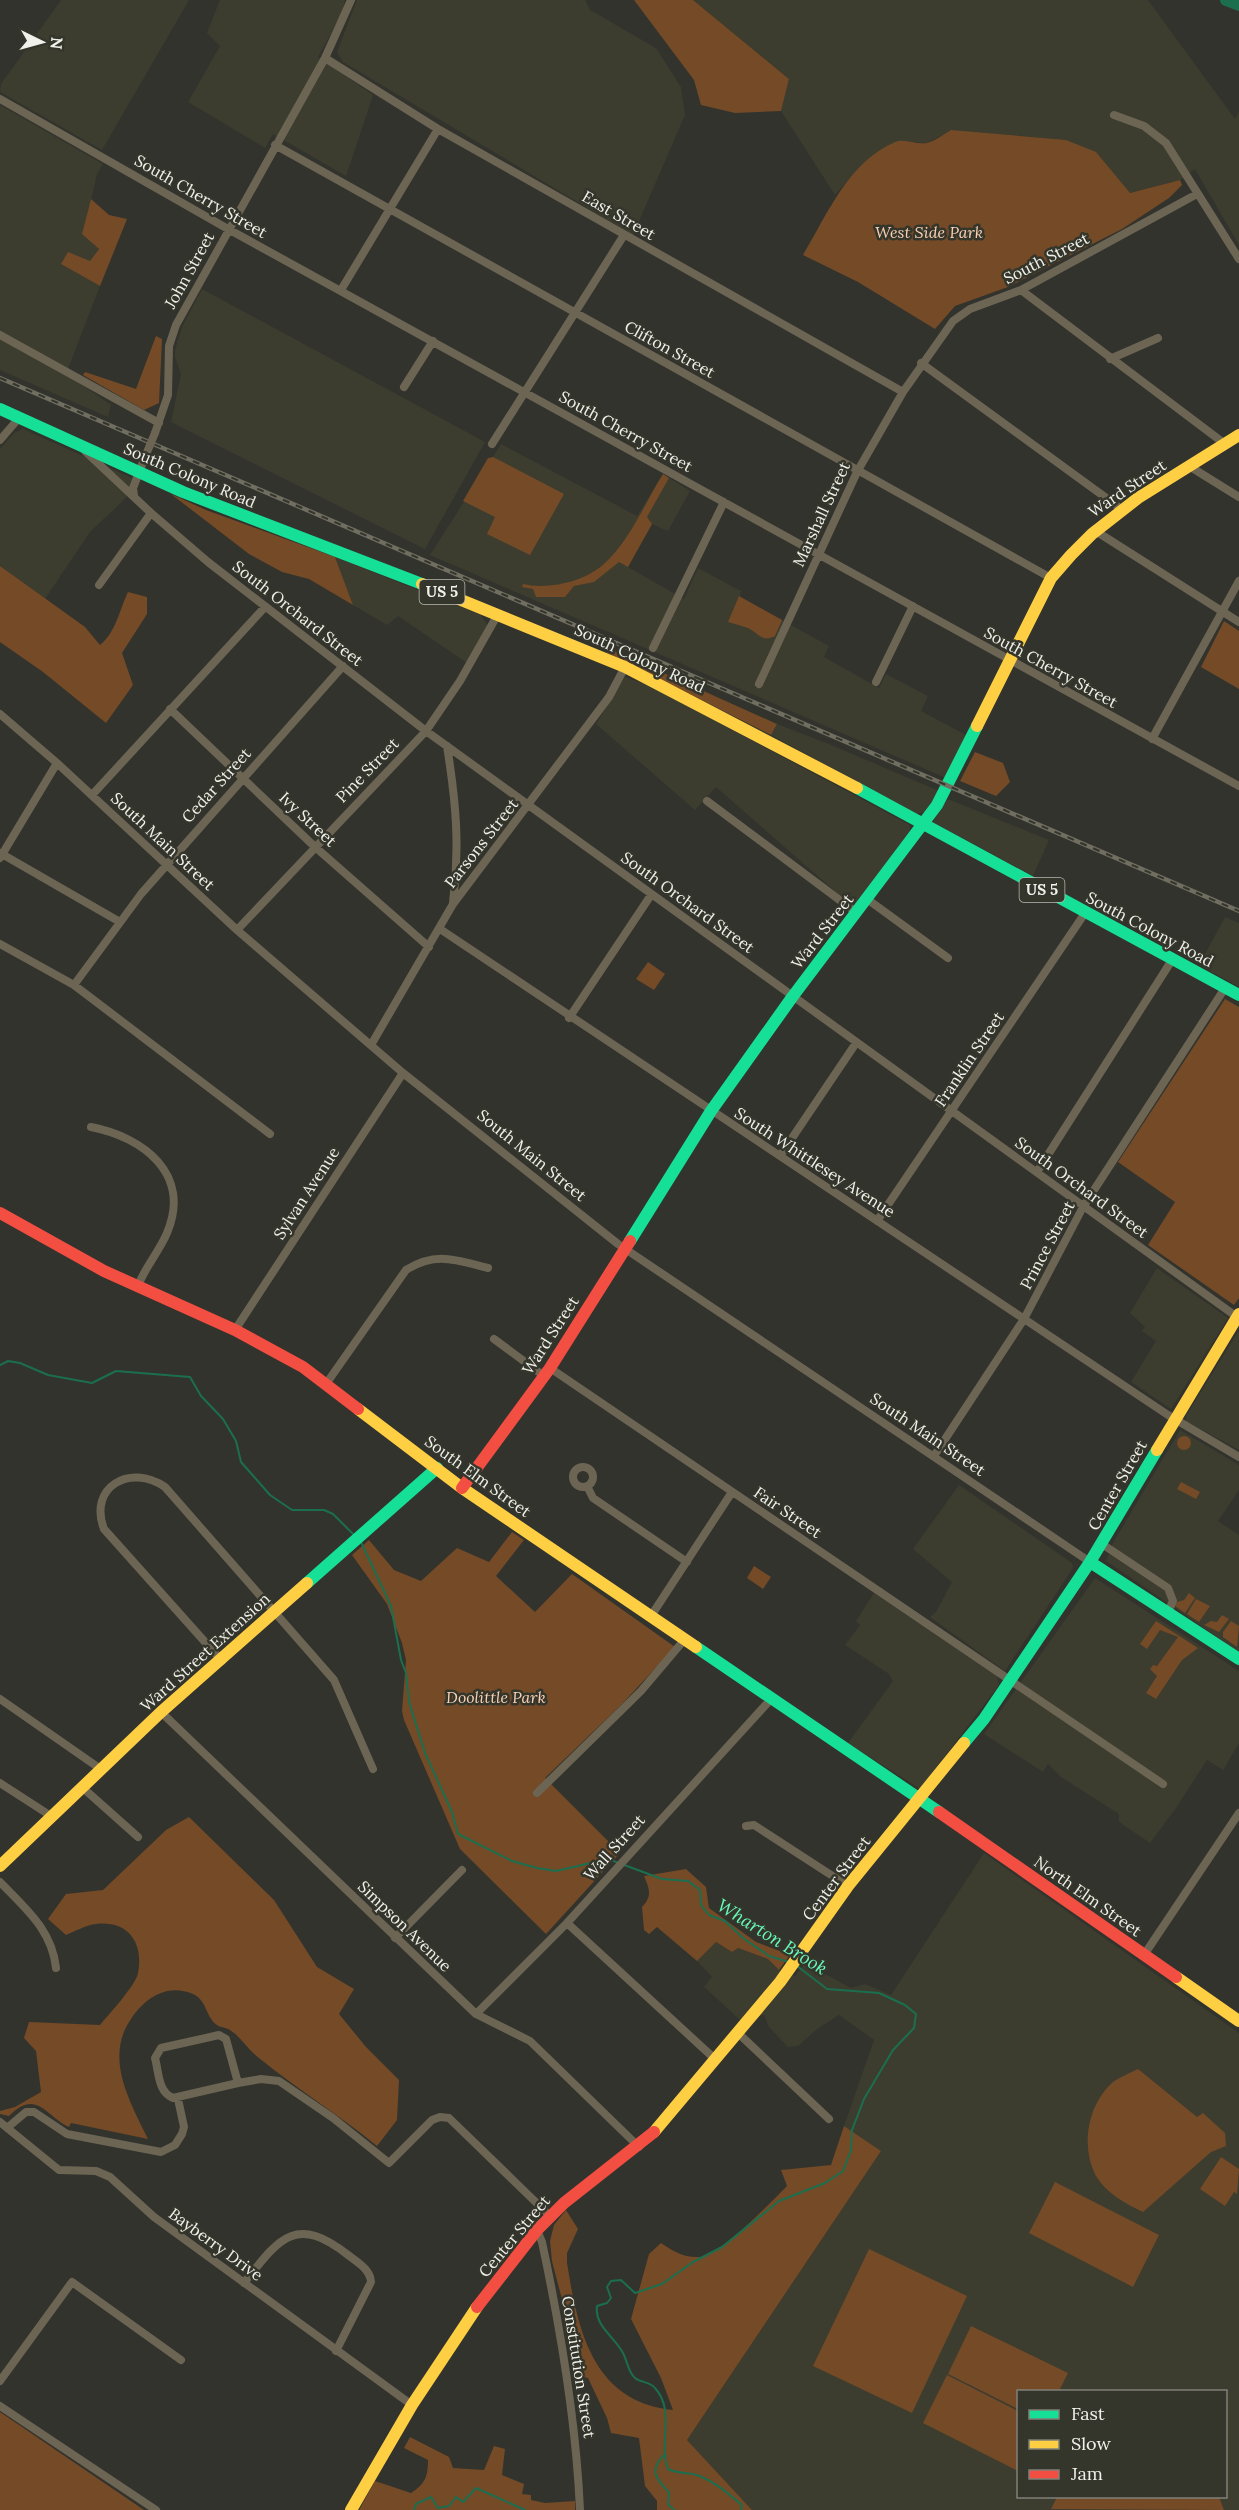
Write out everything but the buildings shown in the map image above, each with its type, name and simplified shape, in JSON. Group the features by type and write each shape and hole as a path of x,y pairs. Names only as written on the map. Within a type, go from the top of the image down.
{"main road":[{"name":"South Colony Road","path":"0,409 138,472 498,614 625,668 719,714 922,826 1239,995"},
{"name":"Ward Street","path":"462,1488 547,1372 711,1111 793,996 942,797 1051,578 1072,551 1120,508 1239,435"},
{"name":"South Elm Street","path":"0,1213 69,1252 235,1330 286,1357 326,1384 462,1488 919,1798"},
{"name":"Center Street","path":"351,2510 412,2405 474,2311 549,2215 639,2146 716,2060 789,1972 848,1887 978,1727 1102,1544 1175,1419 1236,1323"},
{"name":"Ward Street Extension","path":"0,1866 161,1712 222,1661 437,1468"},
{"path":"1090,1562 1239,1659"},
{"name":"North Elm Street","path":"919,1798 1239,2021"}],"street":[{"name":"John Street","path":"138,472 168,395 168,346 172,334 325,58 351,0"},
{"name":"East Street","path":"325,58 438,129 903,392"},
{"name":"South Cherry Street","path":"0,99 228,230 341,290 913,606 1008,661 1239,786"},
{"path":"1114,115 1144,126 1166,143 1239,259"},
{"path":"341,290 438,129"},
{"name":"Clifton Street","path":"275,145 857,472 1051,578"},
{"name":"South Street","path":"921,363 953,321 969,309 1021,290 1197,194"},
{"path":"492,444 624,235"},
{"path":"1021,290 1225,444"},
{"path":"0,335 159,423"},
{"path":"1110,359 1158,338"},
{"path":"404,387 433,341"},
{"path":"921,363 1120,508"},
{"name":"Marshall Street","path":"759,684 857,472 921,363"},
{"path":"0,440 19,418"},
{"name":"South Orchard Street","path":"79,446 151,513 265,606 426,731 1037,1172 1236,1323"},
{"path":"1189,466 1239,496"},
{"path":"134,496 133,488 138,472"},
{"path":"653,648 724,502"},
{"path":"99,585 151,513"},
{"path":"1094,530 1239,622"},
{"path":"1152,739 1239,581"},
{"path":"92,795 265,606"},
{"path":"876,682 913,606"},
{"name":"Pine Street","path":"237,930 314,846 426,731 460,681 498,614"},
{"name":"Cedar Street","path":"74,985 120,922 167,864 343,666"},
{"name":"Parsons Street","path":"371,1045 453,904 609,697 625,668"},
{"name":"Ivy Street","path":"170,709 314,846 429,948"},
{"name":"South Main Street","path":"0,714 57,763 237,930 403,1073 624,1248 1090,1562"},
{"path":"447,746 455,795 459,856 453,904"},
{"path":"57,763 1,855 120,922"},
{"path":"707,801 856,913"},
{"path":"569,1018 651,895"},
{"path":"867,899 948,958"},
{"name":"Franklin Street","path":"877,1221 1085,913"},
{"name":"South Whittlesey Avenue","path":"440,929 569,1018 1175,1419 1239,1457"},
{"path":"0,944 74,985 270,1134"},
{"path":"1037,1172 1173,960"},
{"name":"Prince Street","path":"934,1456 1024,1319 1083,1207 1225,988"},
{"path":"780,1156 856,1043"},
{"name":"Sylvan Avenue","path":"235,1330 403,1073"},
{"path":"91,1127 112,1131 151,1153 167,1170 174,1202 167,1233 138,1286"},
{"path":"326,1384 406,1270 422,1261 436,1257 488,1268"},
{"name":"Fair Street","path":"494,1338 732,1492 1163,1784"},
{"path":"222,1661 108,1536 100,1516 110,1488 122,1479 136,1476 152,1479 165,1487 334,1680 373,1769"},
{"path":"587,1486 593,1498 687,1562"},
{"path":"651,1616 732,1492"},
{"path":"1102,1544 1168,1588 1173,1601 1167,1612"},
{"path":"537,1793 641,1691 685,1639"},
{"name":"Wall Street","path":"476,2014 567,1923 615,1867 772,1698"},
{"path":"0,1700 102,1770"},
{"name":"Simpson Avenue","path":"161,1712 476,2014 530,2040 639,2146"},
{"path":"0,1783 51,1816"},
{"path":"83,1788 138,1837"},
{"path":"1144,1955 1239,1813"},
{"path":"746,1826 754,1825 848,1887"},
{"path":"395,1938 462,1870"},
{"path":"0,1882 46,1933 54,1949 56,1968"},
{"path":"567,1923 716,2060"},
{"path":"738,2033 829,2119"},
{"path":"238,2083 226,2039 219,2035 161,2048 156,2058 162,2088 167,2096 178,2098 238,2083 261,2079 279,2080 333,2118 389,2163 432,2120 441,2117 449,2118 549,2215"},
{"path":"4,2125 26,2112 34,2112 67,2134 160,2152 175,2145 182,2134 184,2127 178,2098"},
{"name":"Bayberry Drive","path":"4,2125 58,2170 96,2171 110,2177 154,2217 412,2405"},
{"name":"Constitution Street","path":"537,2230 542,2242 562,2335 578,2458 580,2510"},
{"path":"243,2283 271,2248 285,2238 314,2235 336,2246 369,2271 371,2282 336,2350"},
{"path":"0,2381 72,2282 181,2360"},
{"path":"0,2406 156,2510"}],"shaded area":[{"path":"61,0 189,0 102,150 0,92 1,84"},
{"path":"220,0 345,0 343,11 318,57 373,95 346,176 273,134 265,148 188,102 220,46 207,33"},
{"path":"357,0 585,0 590,10 656,48 681,87 685,115 633,235 343,62 337,52"},
{"path":"693,0 1148,0 1235,119 1239,111 1239,245 1195,169 1180,180 1130,193 952,130 927,143 898,141 850,178 835,195 781,111 789,79"},
{"path":"0,105 103,164 97,174 83,234 99,249 90,261 61,264 100,286 66,374 111,405 108,417 0,370"},
{"path":"202,289 485,442 425,549 171,422 181,374 175,350 182,327"},
{"path":"23,429 132,478 126,498 90,532 45,599 0,566 0,449 14,433"},
{"path":"501,444 637,516 663,474 690,491 668,531 652,524 628,567 684,599 698,568 741,591 740,597 829,646 824,657 879,688 886,674 928,696 921,711 968,736 946,778 430,555"},
{"path":"335,557 481,615 488,626 467,663 398,616 387,625 353,605"},
{"path":"625,677 650,686 910,825 910,831 853,907 716,787 695,810 596,724"},
{"path":"777,724 939,791 926,812 917,814 771,735"},
{"path":"948,799 1049,840 1033,876 933,822"},
{"path":"1225,917 1239,923 1239,987 1199,965"},
{"path":"1157,1268 1228,1318 1171,1409 1131,1382 1156,1341 1142,1331 1145,1327 1130,1313"},
{"path":"1239,1330 1239,1450 1186,1421 1186,1416"},
{"path":"1180,1430 1239,1465 1239,1490 1218,1521 1239,1535 1239,1652 1106,1561 1113,1543"},
{"path":"959,1485 1072,1563 1073,1568 1005,1671 930,1617 936,1612 952,1582 913,1549"},
{"path":"1095,1578 1239,1671 1239,1743 1223,1770 1207,1760 1150,1843 1119,1822 1119,1814 1061,1777 1048,1764 1043,1772 984,1734"},
{"path":"874,1593 997,1676 999,1685 920,1789 848,1743 893,1681 889,1674 845,1645 860,1625 856,1621"},
{"path":"984,1853 1239,2033 1239,2510 752,2510 687,2440 881,2151 844,2126 874,2040 839,2015 817,2029 798,2046 788,2047 769,2027 764,2015 739,2019 704,1987 712,1977 697,1961 716,1942 732,1952 737,1948 768,1959 779,1970 795,1976 805,1963 851,1988 865,1984 891,1995"}],"green space":[{"path":"634,0 693,0 789,79 781,111 735,113 701,105 694,80"},
{"name":"West Side Park","path":"951,130 1066,140 1096,152 1130,193 1180,180 1182,185 1169,198 1122,229 1008,287 955,306 935,329 858,282 803,255 840,191 864,162 895,142 927,143"},
{"path":"91,199 109,215 127,219 100,286 61,264 68,252 90,261 99,249 82,234"},
{"path":"156,336 162,339 159,403 144,410 83,375 85,372 136,389"},
{"path":"493,457 564,494 530,555 487,534 495,517 463,501 488,458"},
{"path":"663,474 669,478 647,517 652,524 628,567 619,562 594,582 574,586 565,597 536,597 533,589 522,587 523,584 544,586 566,583 597,570 614,554 630,532"},
{"path":"171,494 206,510 335,557 353,605 309,579 282,572 249,554"},
{"path":"0,566 85,627 100,645 114,628 128,592 147,597 147,614 122,653 133,685 106,723 43,672 0,642"},
{"path":"739,596 782,620 775,636 764,638 748,628 728,622"},
{"path":"1224,621 1239,631 1239,689 1201,667"},
{"path":"608,648 777,724 771,735 606,652"},
{"path":"975,752 1003,763 1010,782 996,796 960,781"},
{"path":"648,962 665,974 654,990 636,979"},
{"path":"1225,999 1239,1007 1239,1298 1234,1305 1148,1245 1175,1202 1118,1162"},
{"path":"1184,1436 1189,1438 1191,1443 1189,1448 1184,1450 1179,1448 1177,1443 1179,1438"},
{"path":"1181,1482 1200,1492 1196,1499 1177,1489"},
{"name":"Doolittle Park","path":"512,1532 524,1540 496,1576 535,1612 572,1574 675,1647 622,1704 545,1778 620,1853 546,1934 460,1849 404,1720 402,1711 406,1660 402,1643 387,1604 352,1555 369,1540 394,1570 421,1581 457,1548 489,1562"},
{"path":"754,1566 771,1577 763,1589 747,1578"},
{"path":"1189,1593 1195,1598 1185,1613 1175,1606"},
{"path":"1196,1599 1210,1606 1199,1622 1187,1614"},
{"path":"1222,1615 1229,1619 1219,1632 1204,1625 1211,1621 1217,1622"},
{"path":"1156,1621 1198,1648 1182,1660 1156,1699 1146,1693 1157,1676 1150,1669 1153,1665 1157,1666 1178,1637 1160,1630 1147,1649 1140,1644"},
{"path":"1231,1621 1239,1626 1237,1647 1223,1637 1223,1632"},
{"path":"189,1817 274,1900 317,1967 354,1989 339,2014 366,2047 399,2080 397,2120 377,2146 255,2055 234,2033 213,2022 198,1997 174,1990 158,1994 137,2011 123,2034 120,2049 123,2080 148,2139 71,2123 69,2127 34,2104 18,2108 9,2116 0,2114 0,2111 15,2107 41,2092 36,2051 24,2038 29,2022 100,2025 127,1992 138,1973 136,1943 125,1930 117,1926 96,1924 66,1935 48,1919 66,1894 103,1890 166,1830"},
{"path":"686,1869 706,1887 709,1908 756,1942 790,1955 779,1970 768,1959 738,1948 732,1952 716,1942 697,1961 657,1927 649,1934 644,1930 642,1907 649,1893 644,1876"},
{"path":"1138,2069 1197,2117 1203,2113 1225,2133 1226,2146 1211,2152 1143,2212 1105,2188 1096,2176 1088,2152 1092,2114 1104,2091 1116,2080"},
{"path":"844,2126 881,2151 687,2440 752,2510 657,2510 657,2501 645,2486 639,2438 611,2433 607,2418 588,2378 575,2375 570,2330 552,2261 550,2241 554,2225 566,2210 578,2229 567,2253 567,2263 577,2314 594,2359 607,2378 624,2393 646,2404 673,2410 661,2378 631,2319 649,2254 661,2243 679,2253 694,2257 709,2254 720,2248 787,2186 781,2170 831,2165"},
{"path":"1221,2157 1239,2169 1237,2194 1234,2192 1225,2206 1200,2189"},
{"path":"1055,2182 1159,2235 1133,2287 1029,2233"},
{"path":"869,2249 967,2296 912,2413 813,2366"},
{"path":"971,2326 1068,2373 1060,2390 1017,2390 1017,2408 948,2374"},
{"path":"947,2375 1017,2410 1017,2470 923,2423"},
{"path":"0,2412 144,2510 0,2510"},
{"path":"410,2437 449,2457 453,2468 484,2470 494,2446 505,2449 502,2475 524,2484 522,2494 531,2495 531,2500 545,2503 575,2501 575,2510 359,2510 375,2481 411,2493 423,2483 428,2460 404,2448"},
{"path":"1056,2498 1219,2498 1224,2510 1051,2509"}],"waterway":[{"path":"1226,0 1239,5"},
{"name":"Wharton Brook","path":"0,1365 8,1361 20,1363 48,1375 92,1383 116,1371 190,1377 201,1396 223,1419 236,1441 241,1462 270,1495 292,1510 324,1510 333,1514 355,1536"},
{"name":"Wharton Brook","path":"361,1542 391,1606 401,1660 406,1673 409,1702 425,1753 452,1812 458,1834 512,1861 537,1868 556,1871 608,1859 662,1879 688,1881 700,1890 701,1905 709,1915 725,1921 743,1938 769,1956 789,1962"},
{"name":"Wharton Brook","path":"741,2510 742,2505 709,2481 697,2475 668,2469 665,2459 666,2417 661,2397 653,2386 637,2380 633,2375 623,2353 599,2320 597,2306 607,2303 611,2298 607,2287 611,2281 621,2280 635,2293 662,2284 693,2262 722,2247 779,2201 825,2183 843,2171 851,2150 852,2130 864,2099 893,2050 914,2028 916,2014 905,2005 879,1993 827,1989 797,1966"},
{"path":"665,2454 657,2464 656,2474 660,2483 669,2492 668,2504 674,2510"},
{"path":"414,2510 416,2504 431,2497 438,2508 449,2506 456,2497 463,2502 476,2488 525,2510"}],"railway":[{"path":"0,378 1239,911"}],"traffic: fast":[{"path":"0,409 183,492 422,584"},
{"path":"630,1241 711,1111 793,996 937,805 977,726"},
{"path":"857,788 1239,995"},
{"path":"964,1743 984,1719 1090,1562 1157,1450"},
{"path":"307,1583 437,1468"},
{"path":"1090,1562 1239,1659"},
{"path":"696,1647 939,1812"}],"traffic: slow":[{"path":"977,726 1051,578 1071,555 1092,534 1138,498 1239,435"},
{"path":"422,584 625,667 857,788"},
{"path":"1157,1450 1239,1314"},
{"path":"358,1409 462,1488 696,1647"},
{"path":"0,1866 161,1712 307,1583"},
{"path":"654,2132 780,1982 848,1886 964,1743"},
{"path":"1176,1977 1239,2021"},
{"path":"351,2510 412,2405 477,2307"}],"traffic: jam":[{"path":"0,1213 104,1271 235,1330 303,1367 358,1409"},
{"path":"462,1488 550,1368 630,1241"},
{"path":"939,1812 1176,1977"},
{"path":"477,2307 537,2230 564,2203 654,2132"}]}
